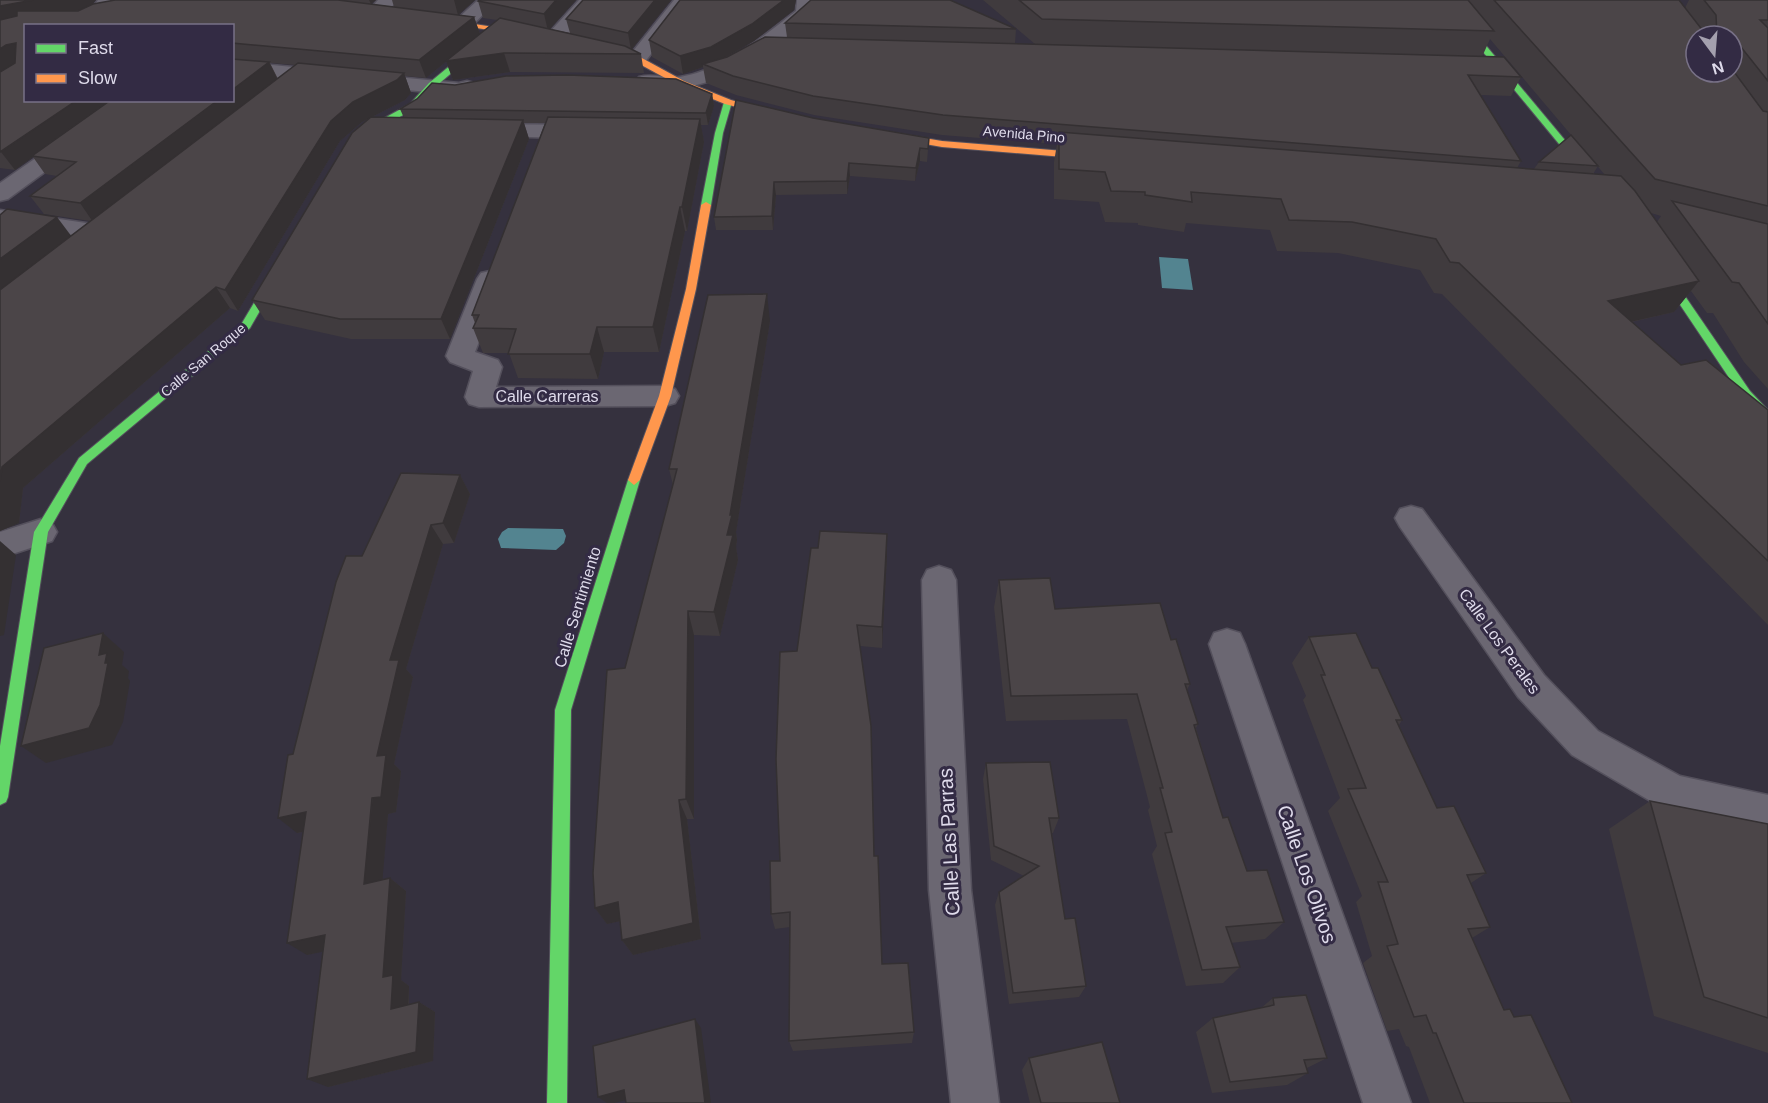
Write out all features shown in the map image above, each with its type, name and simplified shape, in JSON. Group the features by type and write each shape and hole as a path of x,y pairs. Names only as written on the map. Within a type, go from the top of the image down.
{"street":[{"path":"463,24 488,0"},
{"path":"554,39 589,0"},
{"path":"637,59 684,0"},
{"path":"623,80 681,83 721,69 762,47 804,13 806,0"},
{"path":"1444,0 1498,68 1601,188"},
{"path":"73,22 109,7"},
{"path":"420,18 501,28 637,59 681,83 728,102 793,118"},
{"path":"344,157 350,147 370,129 413,106 432,85 501,28"},
{"path":"762,47 797,48"},
{"path":"234,67 459,89 489,84"},
{"path":"1475,67 1498,68"},
{"path":"274,95 302,74"},
{"path":"0,194 130,102"},
{"name":"Calle Sentimiento","path":"556,1103 563,710 628,496 665,396 691,289 719,133 728,102"},
{"path":"370,129 417,130"},
{"path":"464,130 541,142 603,132"},
{"name":"Avenida Pino","path":"873,132 942,144 1109,157"},
{"path":"696,133 719,133"},
{"path":"0,217 108,224 72,253"},
{"name":"Calle San Roque","path":"0,797 11,654 41,532 83,461 246,325 287,256"},
{"path":"1652,256 1746,394 1768,417"},
{"name":"Calle Carreras","path":"497,260 460,356 488,367 479,397 665,396"},
{"name":"Calle Los Perales","path":"1411,518 1531,686 1585,743 1673,792 1768,814"},
{"path":"0,545 41,532"},
{"name":"Calle Las Parras","path":"939,580 950,890 975,1103"},
{"name":"Calle Los Olivos","path":"1227,644 1387,1103"}],"water":[{"path":"1159,257 1188,259 1193,290 1162,288"},
{"path":"508,528 563,529 566,536 564,543 556,550 501,548 498,539"}],"building":[{"path":"0,0 33,0 0,6"},
{"path":"115,0 338,0 474,17 419,60 234,43 234,24 24,24 24,102 74,102 0,152 0,72 15,63 16,43 0,49 0,20 17,16 17,11 78,11 93,4"},
{"path":"479,0 556,0 544,14"},
{"path":"583,0 655,0 628,33 566,19"},
{"path":"680,0 784,0 752,24 711,47 680,56 649,40"},
{"path":"811,0 950,0 1016,29 785,23"},
{"path":"1019,0 1468,0 1494,31 1042,19"},
{"path":"1494,0 1679,0 1698,24 1684,24 1684,84 1743,84 1763,111 1768,112 1768,206 1655,179"},
{"path":"1704,0 1768,0 1768,20 1760,20 1768,28 1768,81 1744,51 1744,24 1716,24 1716,15"},
{"path":"500,18 625,46 641,54 504,53 446,61"},
{"path":"765,37 1504,57 1521,77 1468,75 1521,161 943,115 813,96 733,76 703,64 727,57"},
{"path":"234,59 269,62 234,88"},
{"path":"298,63 404,73 397,80 353,102 331,121 225,290 216,287 2,467 0,482 0,290"},
{"path":"567,75 676,79 712,94 706,113 400,109 417,99 432,83 455,85 506,76"},
{"path":"736,100 813,118 929,138 928,149 920,148 916,168 849,163 847,181 774,182 772,216 714,217"},
{"path":"108,102 215,102 80,203 30,196 76,162 32,156"},
{"path":"371,117 523,120 441,319 340,319 252,300 352,133"},
{"path":"548,117 700,119 682,207 680,207 653,327 597,327 590,354 508,354 516,329 473,328 479,315 472,315"},
{"path":"1059,132 1621,176 1635,191 1699,281 1608,301 1681,365 1706,360 1768,410 1768,561 1459,263 1450,262 1436,239 1352,222 1289,220 1281,199 1191,192 1192,202 1145,195 1145,192 1111,191 1105,172 1059,169"},
{"path":"1571,135 1598,166 1539,162"},
{"path":"1672,201 1768,224 1768,324 1739,283 1732,282"},
{"path":"7,209 57,217 0,259 0,215"},
{"path":"767,294 727,535 733,535 714,612 688,611 686,799 679,800 693,923 622,940 618,902 595,908 593,873 607,670 625,668 677,469 669,469 708,295"},
{"path":"401,473 460,475 443,523 431,525 390,660 399,660 377,756 386,755 381,797 372,798 364,884 390,878 383,977 393,975 391,1009 419,1002 416,1052 307,1079 325,935 287,943 306,812 278,818 288,755 293,754 336,582 346,556 362,556"},
{"path":"820,531 887,534 882,627 857,625 871,726 874,856 878,856 882,964 908,963 914,1032 789,1041 790,912 771,914 770,861 780,861 776,759 780,652 797,651 811,548 818,548"},
{"path":"1050,578 1055,609 1160,603 1171,640 1176,639 1190,684 1185,684 1198,724 1194,725 1223,818 1228,817 1247,871 1267,870 1284,922 1226,927 1240,967 1202,970 1165,833 1172,832 1160,788 1163,788 1137,694 1011,696 999,580"},
{"path":"103,633 99,655 107,653 105,663 108,663 100,705 89,728 21,746 44,648"},
{"path":"1356,633 1372,668 1378,668 1402,720 1396,720 1437,808 1454,806 1486,873 1467,875 1490,927 1468,929 1504,1010 1510,1009 1514,1017 1531,1015 1572,1103 1464,1103 1436,1033 1433,1033 1426,1015 1414,1017 1387,946 1398,944 1378,882 1388,882 1348,789 1366,788 1321,675 1325,675 1309,637"},
{"path":"1050,762 1059,818 1049,818 1065,919 1075,918 1086,986 1013,993 999,892 1039,866 994,846 986,763"},
{"path":"1650,801 1768,824 1768,1018 1704,997"},
{"path":"1306,995 1327,1058 1304,1060 1308,1073 1230,1082 1213,1018 1274,1005 1273,998"},
{"path":"695,1019 705,1103 626,1103 624,1090 598,1097 593,1046"},
{"path":"1102,1042 1120,1103 1041,1103 1029,1058"}],"traffic: fast":[{"path":"1444,0 1591,177"},
{"path":"355,143 371,129 413,106 432,85 484,42"},
{"path":"706,205 719,133 728,102"},
{"path":"1657,263 1746,394 1768,417"},
{"path":"0,797 41,532 83,461 246,325 279,269"},
{"path":"557,1103 563,710 634,480"}],"traffic: slow":[{"path":"432,19 533,35"},
{"path":"600,50 637,59 681,83 728,102 779,115"},
{"path":"883,134 942,144 1100,157"},
{"path":"634,480 665,396 691,289 706,205"}]}
